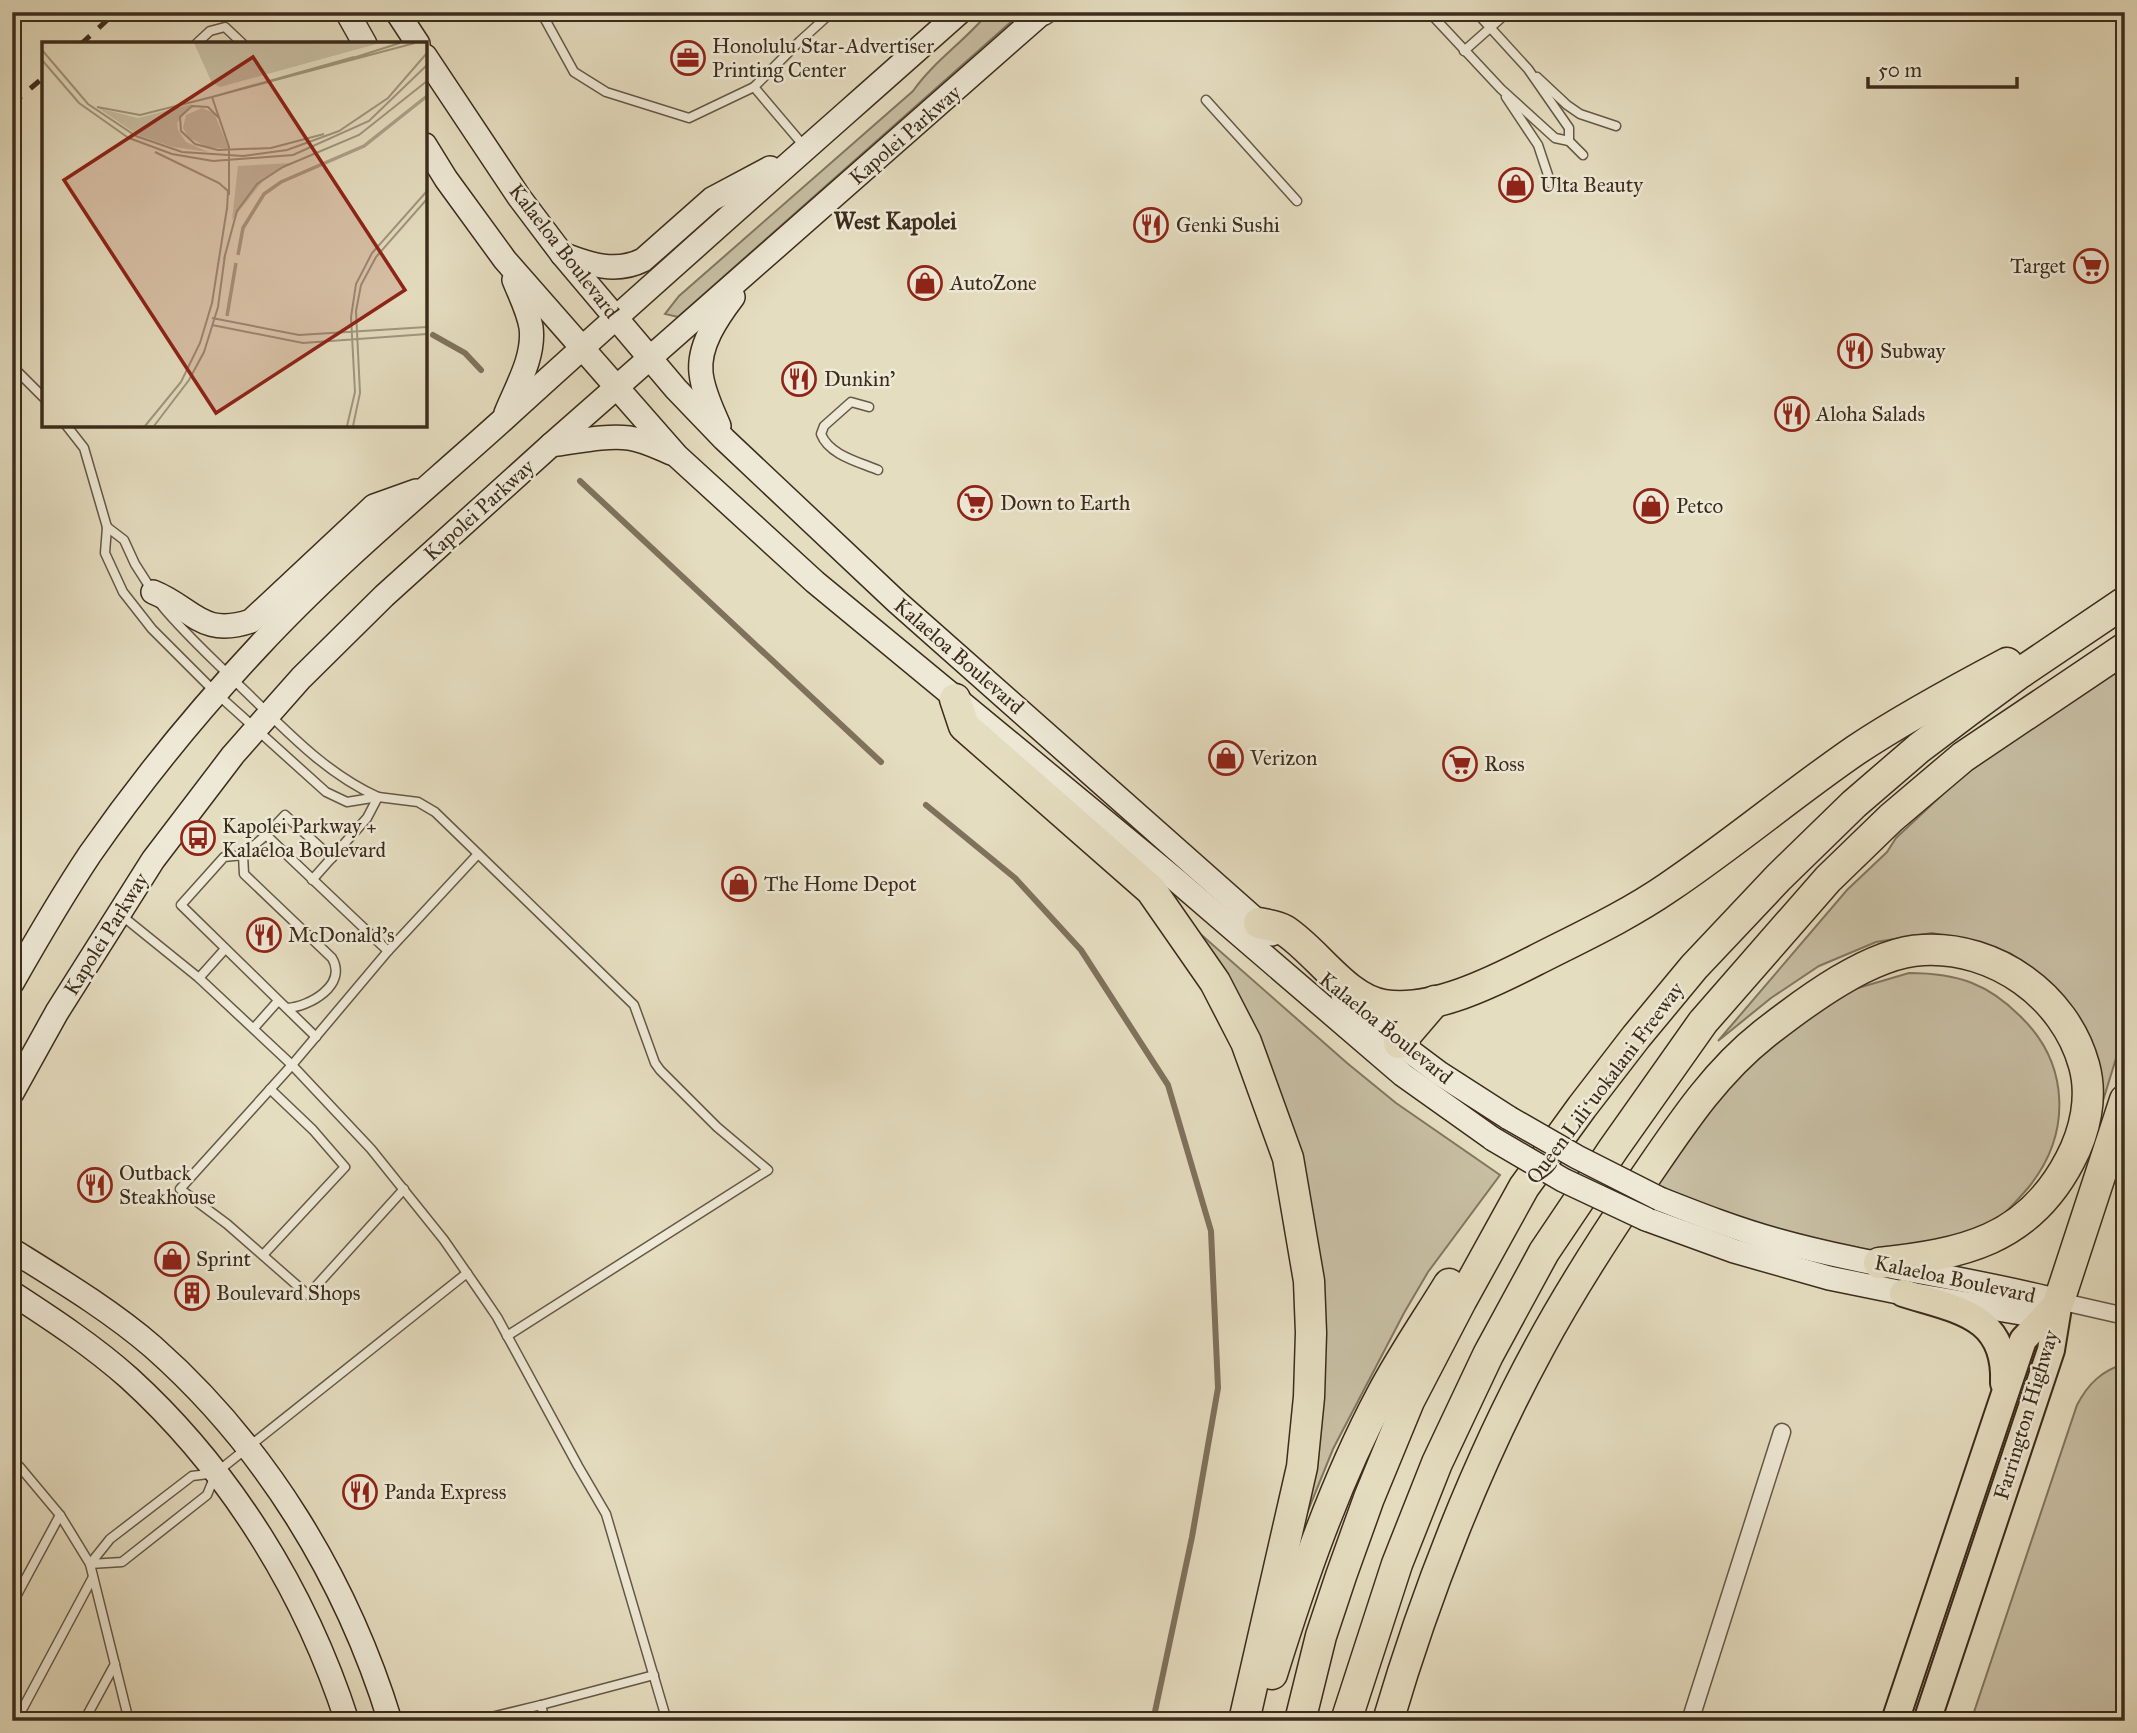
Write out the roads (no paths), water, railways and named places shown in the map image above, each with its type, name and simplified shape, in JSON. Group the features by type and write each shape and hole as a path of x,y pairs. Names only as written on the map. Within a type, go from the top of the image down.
{"highway":[{"path":"1259,923 1283,929 1358,995 1381,1005 1403,1007 1436,1001 1508,974 1667,889 1858,749 1952,692 2125,601"},
{"name":"Queen Liliʻuokalani Freeway","path":"1300,1721 1321,1636 1341,1576 1369,1498 1409,1401 1524,1187 1582,1107 1685,977 1778,878 1835,823 1919,748 2020,673 2125,601"},
{"name":"Queen Liliʻuokalani Freeway","path":"1346,1721 1396,1563 1437,1463 1488,1355 1544,1252 1703,1022 1828,878 1891,818 1963,757 2125,648"},
{"path":"956,699 964,726 1151,890 1215,982 1246,1042 1288,1158 1309,1281 1309,1397 1302,1467 1244,1721"},
{"path":"1388,1721 1441,1567 1480,1468 1509,1408 1539,1348 1602,1241 1687,1114 1726,1067 1763,1035 1820,993 1885,957 1923,950 1965,953 1995,964 2020,978 2041,993 2057,1012 2072,1035 2085,1066 2088,1096 2083,1131 2069,1163 2046,1196 2005,1232 1962,1250 1879,1263"},
{"path":"1399,1043 1436,1001"},
{"path":"2059,1301 2125,1100"},
{"path":"1257,1721 1301,1583 1340,1485 1382,1394 1476,1240 1524,1187"}],"main road":[{"path":"347,12 364,42"},
{"path":"397,12 417,42"},
{"path":"12,983 90,855 133,796 260,645 327,578 580,347 960,12"},
{"name":"Kapolei Parkway","path":"12,1093 57,1012 118,913 196,801 261,721 301,678 384,596 551,445 1043,12"},
{"name":"Kalaeloa Boulevard","path":"427,59 519,197 562,254 651,359 724,439 897,602 1259,923 1399,1043 1439,1073 1509,1118 1577,1157 1660,1199 1730,1226 1778,1240 2059,1301"},
{"name":"Kalaeloa Boulevard","path":"427,148 505,260 677,456 815,582 1177,880 1402,1075 1493,1139 1563,1180 1646,1219 1734,1251 1829,1278 2026,1314 2059,1301"},
{"path":"562,254 604,267 633,265 643,260 712,199 807,148"},
{"path":"504,419 528,361 531,330 526,309 505,260"},
{"path":"724,439 703,386 701,363 707,341 719,316 752,269"},
{"path":"551,445 629,438 646,442 677,456"},
{"path":"153,592 170,599 205,624 233,626 251,621 374,506 426,488"},
{"path":"12,1250 102,1308 152,1346 206,1398 248,1448 286,1499 351,1615 390,1721"},
{"path":"12,1293 71,1332 128,1377 183,1433 216,1473 278,1563 307,1619 347,1721"},
{"path":"1903,1293 1970,1315 1984,1325 1999,1342 2005,1363 2003,1394"},
{"name":"Farrington Highway","path":"1895,1721 2022,1340 2059,1301"},
{"name":"Farrington Highway","path":"1927,1721 2051,1350 2059,1301"}],"street":[{"path":"2059,1301 2125,1315"},
{"path":"1690,1721 1782,1432"}],"lane":[{"path":"541,12 574,72 606,92 689,118 754,87 832,12"},
{"path":"1008,43 1059,12"},
{"path":"1429,12 1501,89 1555,138 1569,141 1583,155"},
{"path":"1476,12 1528,69 1567,105 1580,114 1616,126"},
{"path":"1464,51 1508,12"},
{"path":"198,42 210,30 225,27 241,42"},
{"path":"1528,69 1569,128 1569,141"},
{"path":"754,87 807,148"},
{"path":"1501,89 1538,145 1551,184"},
{"path":"1206,100 1297,201"},
{"path":"12,366 42,396"},
{"path":"869,407 851,402 824,426 821,434 824,442 839,453 878,470"},
{"path":"68,427 84,447 107,527 105,554 123,592 152,629 224,685 326,792 347,802 378,797 418,802 435,812 634,1005 660,1070 768,1171 507,1336"},
{"path":"107,527 124,540 135,564 162,607 224,685 261,721 351,785 378,797"},
{"path":"313,880 368,818 378,797"},
{"path":"316,1037 181,905 223,858 243,855 285,815 331,858"},
{"path":"266,835 388,951"},
{"path":"404,1189 308,1295 227,1224 180,1189 292,1065 388,951 478,854"},
{"path":"243,855 244,874 332,958 336,966 334,979 320,996 308,1004 287,1008"},
{"path":"118,913 254,1028 371,1149 444,1240 497,1317 606,1514 667,1721"},
{"path":"198,978 225,949"},
{"path":"254,1028 278,1000"},
{"path":"263,1255 345,1167 313,1130 270,1089"},
{"path":"90,1564 122,1562 207,1495 216,1473 467,1273"},
{"path":"12,1479 19,1466 60,1515 90,1564 129,1721"},
{"path":"90,1564 110,1539 192,1476 216,1473"},
{"path":"12,1604 60,1515"},
{"path":"16,1721 93,1577"},
{"path":"84,1721 115,1664"},
{"path":"481,1720 513,1716 541,1705 654,1675"},
{"path":"541,1705 545,1721"}],"waterway":[{"path":"433,335 465,353 481,370"},
{"path":"580,481 881,762"},
{"path":"926,805 1015,878 1081,950 1168,1085 1211,1231 1218,1388 1192,1537 1153,1721"}],"railway":[{"path":"83,42 116,12"},
{"path":"12,104 42,79"}],"place":[{"name":"Honolulu Star-Advertiser Printing Center","path":"688,58"},
{"name":"Ulta Beauty","path":"1516,185"},
{"name":"Genki Sushi","path":"1151,225"},
{"name":"Target","path":"2091,266"},
{"name":"AutoZone","path":"925,283"},
{"name":"Subway","path":"1855,351"},
{"name":"Dunkin'","path":"799,379"},
{"name":"Aloha Salads","path":"1792,414"},
{"name":"Down to Earth","path":"975,503"},
{"name":"Petco","path":"1651,506"},
{"name":"Verizon","path":"1226,758"},
{"name":"Ross","path":"1460,764"},
{"name":"Kapolei Parkway + Kalaeloa Boulevard","path":"198,838"},
{"name":"The Home Depot","path":"739,884"},
{"name":"McDonald's","path":"264,935"},
{"name":"Outback Steakhouse","path":"95,1185"},
{"name":"Sprint","path":"172,1259"},
{"name":"Boulevard Shops","path":"192,1293"},
{"name":"Panda Express","path":"360,1492"}],"district":[{"name":"West Kapolei","path":"895,221"}]}
